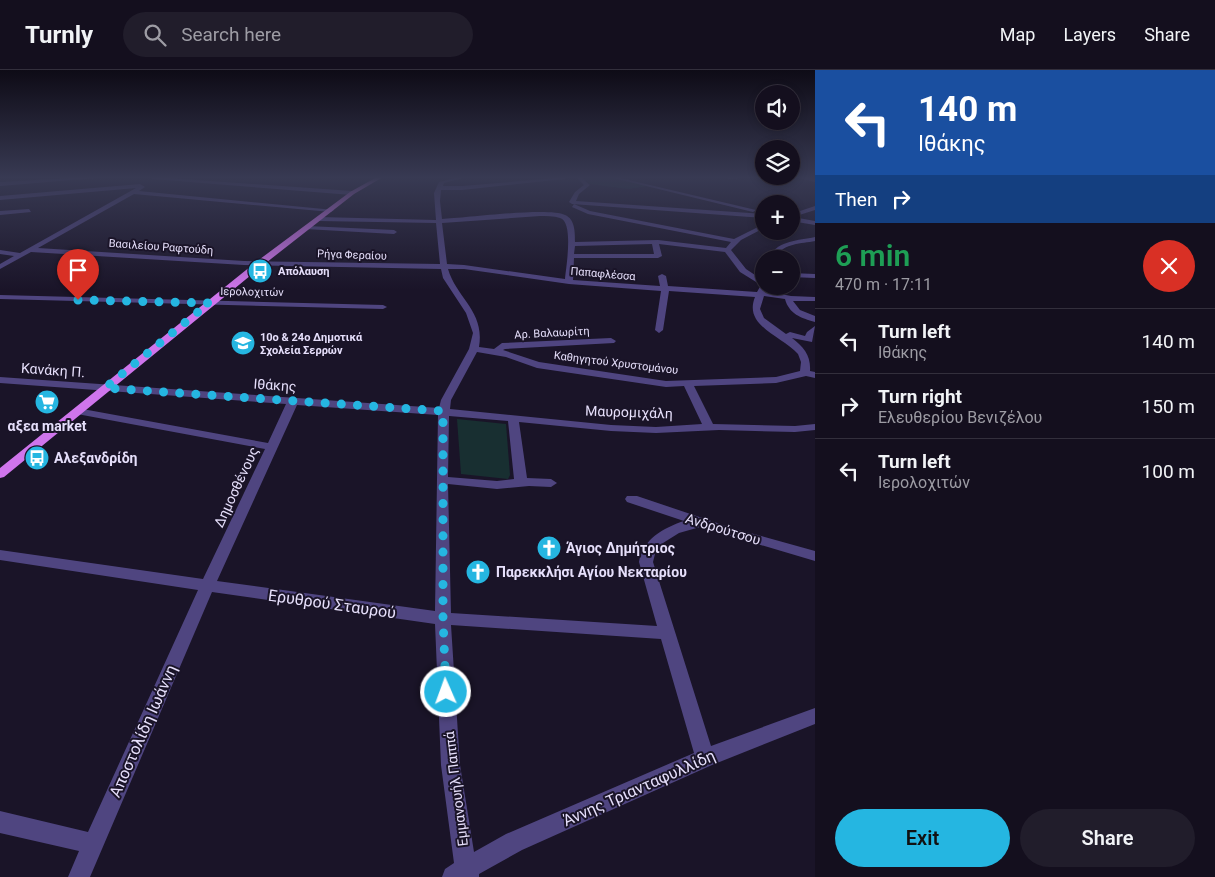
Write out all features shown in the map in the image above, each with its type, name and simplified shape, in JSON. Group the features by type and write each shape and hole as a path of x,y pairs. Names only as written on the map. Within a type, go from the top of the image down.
{"main road":[{"path":"0,474 209,303 325,215"}],"street":[{"path":"0,267 94,215"},
{"name":"Εμμανουήλ Παππά","path":"438,215 444,268 453,289 470,313 477,333 474,349 450,391 443,411 443,618 448,729 462,874"},
{"path":"319,219 439,221 530,215"},
{"path":"547,215 566,217 570,223 572,256 569,282"},
{"path":"602,215 737,241"},
{"path":"800,220 815,223"},
{"path":"307,228 394,232"},
{"path":"728,250 737,241 755,231"},
{"path":"776,250 777,248 815,239"},
{"path":"572,244 654,242 728,250"},
{"path":"572,256 658,256 654,242"},
{"path":"804,242 815,244"},
{"name":"Βασιλείου Ραφτούδη","path":"31,250 259,264"},
{"path":"728,250 734,260 755,280"},
{"path":"0,252 21,255"},
{"name":"Ρήγα Φεραίου","path":"259,264 444,268"},
{"name":"Παπαφλέσσα","path":"444,268 479,269 569,282 665,290 755,289"},
{"path":"800,275 815,276"},
{"path":"659,330 665,290 662,276"},
{"path":"761,295 756,313 762,321 806,352 810,374"},
{"name":"Παπαφλέσσα","path":"782,295 815,299"},
{"name":"Ιερολοχιτών","path":"0,297 383,307"},
{"path":"788,297 788,304 796,313 815,319"},
{"path":"812,341 810,334 815,329"},
{"path":"778,331 812,341"},
{"name":"Αρ. Βαλαωρίτη","path":"496,352 502,346 611,341"},
{"name":"Καθηγητού Χρυστομάνου","path":"474,349 508,354 537,365 656,383 688,384 783,379 810,374"},
{"name":"Κανάκη Π.","path":"0,380 105,388"},
{"path":"688,384 709,427"},
{"name":"Ιθάκης","path":"105,388 443,411"},
{"name":"Δημοσθένους","path":"207,586 292,401"},
{"path":"77,411 272,447"},
{"name":"Μαυρομιχάλη","path":"443,411 611,428 656,430 709,427 790,429 815,427"},
{"path":"513,418 521,482"},
{"path":"442,480 497,484 521,482 551,483"},
{"name":"Ανδρούτσου","path":"632,499 700,522 815,556"},
{"path":"700,522 685,525 667,534 652,547 646,557 650,580 705,758"},
{"name":"Ερυθρού Σταυρού","path":"0,555 366,610 443,618 666,632"},
{"name":"Αποστολίδη Ιωάννη","path":"79,877 207,586"},
{"name":"Άννης Τριανταφυλλίδη","path":"462,874 514,842 705,758 815,716"},
{"path":"0,822 94,844"}],"green space":[{"path":"457,419 506,424 510,475 508,479 461,474"}],"place":[{"name":"Απόλαυση","path":"260,271"},
{"name":"10ο & 24ο Δημοτικά Σχολεία Σερρών","path":"243,343"},
{"name":"αξεα market","path":"47,402"},
{"name":"Αλεξανδρίδη","path":"37,458"},
{"name":"Άγιος Δημήτριος","path":"549,548"},
{"name":"Παρεκκλήσι Αγίου Νεκταρίου","path":"478,572"}],"route":[{"path":"78,300 209,303 105,388 443,411 443,618 446,692"}]}
